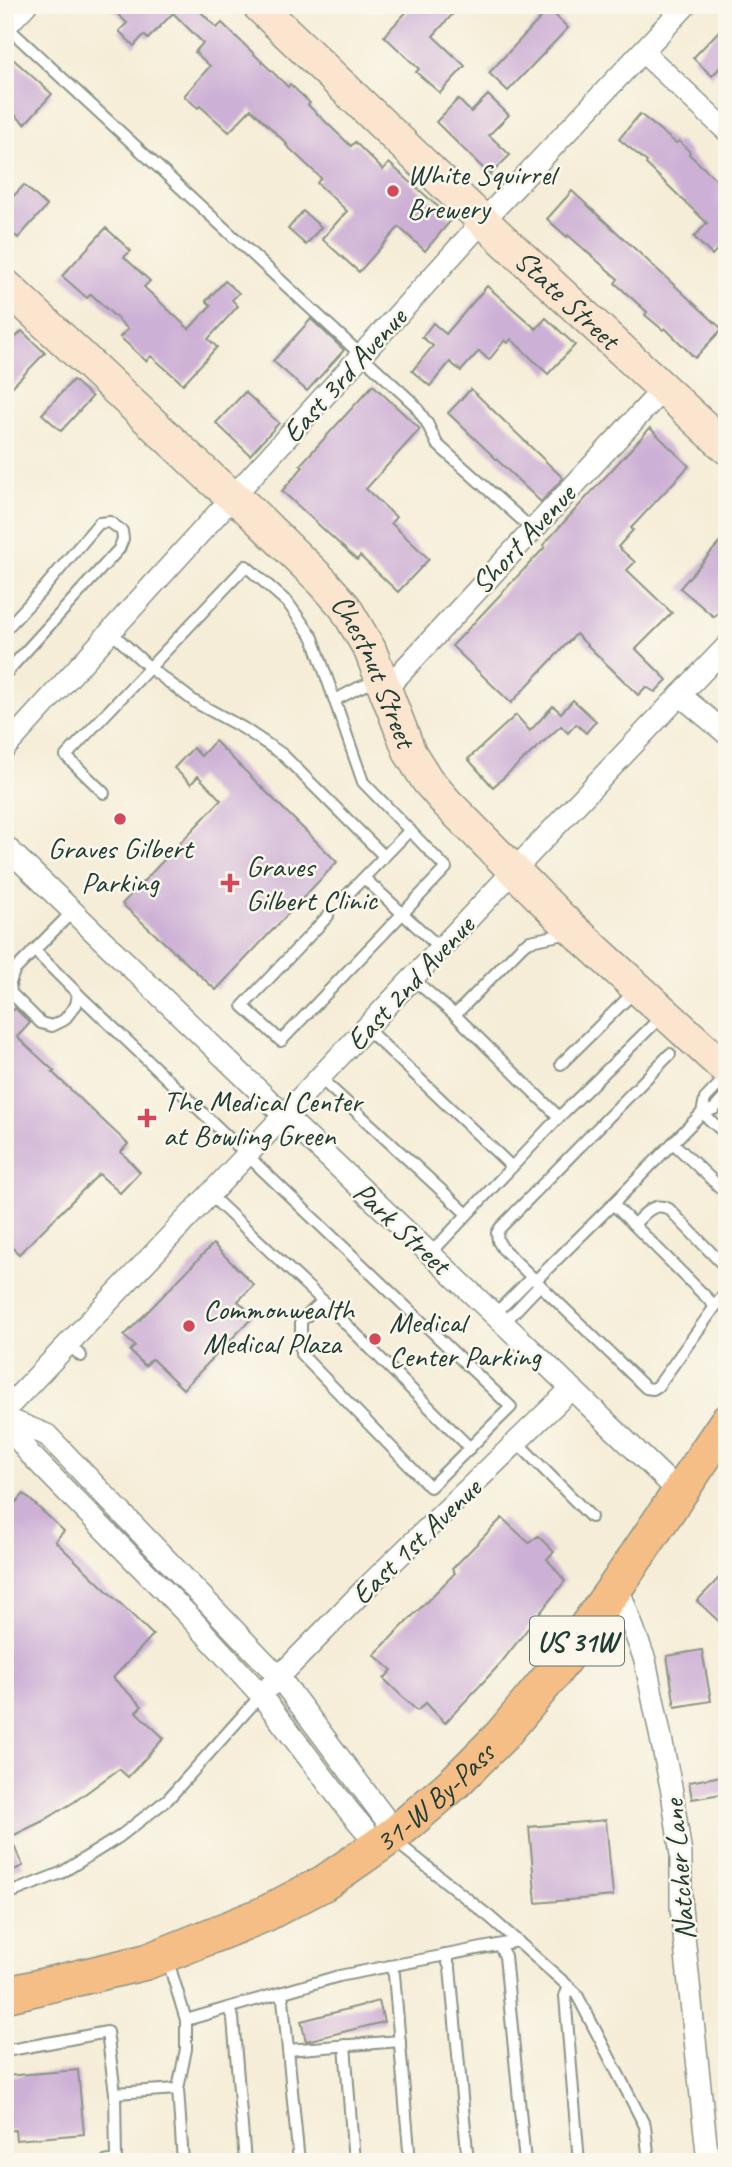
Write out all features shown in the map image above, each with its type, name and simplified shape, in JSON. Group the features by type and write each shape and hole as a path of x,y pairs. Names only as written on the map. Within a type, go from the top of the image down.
{"main road":[{"name":"31-W By-Pass","path":"5,1995 146,1962 265,1914 324,1883 388,1839 454,1783 502,1735 551,1676 617,1585 727,1422"}],"street":[{"path":"6,27 26,5"},
{"name":"State Street","path":"258,5 727,448"},
{"name":"East 3rd Avenue","path":"5,748 483,220 686,5"},
{"path":"643,52 727,131"},
{"name":"Chestnut Street","path":"5,285 234,497 345,607 363,635 410,753 422,773 447,803 576,932 727,1070"},
{"name":"Short Avenue","path":"383,685 663,389"},
{"name":"East 2nd Avenue","path":"5,1410 75,1350 210,1195 585,793 727,646"},
{"path":"680,695 727,734"},
{"name":"Park Street","path":"5,846 680,1492"},
{"name":"East 1st Avenue","path":"261,1695 366,1588 572,1388"},
{"path":"5,1420 47,1435 279,1677 388,1839"},
{"path":"5,1420 29,1453 187,1614 261,1695 349,1811 388,1839"},
{"name":"Natcher Lane","path":"617,1585 645,1660 669,1776 681,1855 681,1908 708,2162"}],"lane":[{"path":"6,27 414,404 437,444 532,529"},
{"path":"5,630 99,523 110,522 122,531 120,549 5,674"},
{"path":"104,793 66,756 246,566 288,603 313,638 363,782 446,868 281,1041 243,1006 328,916"},
{"path":"111,632 195,702 243,728 282,754 384,856"},
{"path":"335,700 358,688 383,685"},
{"path":"345,897 410,830"},
{"path":"364,878 441,949"},
{"path":"73,911 14,971 10,983 11,993 41,1023 51,1026 64,1020 76,1005 78,994"},
{"path":"455,1015 522,946 530,941 576,932"},
{"path":"34,950 511,1407 430,1487 301,1354 301,1321 323,1301"},
{"path":"413,979 455,1015 559,1117"},
{"path":"561,1064 638,988"},
{"path":"430,1254 559,1117 665,1013"},
{"path":"367,1029 512,1167"},
{"path":"670,1054 497,1233 498,1241 503,1249 646,1388 653,1389 658,1386 727,1290"},
{"path":"702,1113 705,1100 727,1076"},
{"path":"320,1078 467,1214"},
{"path":"498,1319 702,1113 714,1109 727,1095"},
{"path":"702,1113 727,1135"},
{"path":"673,1143 727,1194"},
{"path":"210,1195 323,1301 470,1448"},
{"path":"613,1204 715,1306"},
{"path":"634,1224 653,1207 661,1205 669,1209 727,1269"},
{"path":"517,1442 591,1517"},
{"path":"5,1895 61,1873 119,1837 158,1807 261,1695"},
{"path":"388,1839 518,1941 576,1993 645,2126 649,2162"},
{"path":"186,2020 339,1976 518,1941"},
{"path":"499,1945 505,1956 526,2162"},
{"path":"165,1954 186,2020 186,2049 178,2089 183,2162"},
{"path":"445,1955 450,1968 468,2162"},
{"path":"390,1966 394,1974 411,2162"},
{"path":"569,1987 565,1996 579,2162"},
{"path":"278,1994 283,1999 299,2162"},
{"path":"228,2008 233,2018 245,2162"},
{"path":"5,2051 107,2032 115,2093 116,2160 105,2162"},
{"path":"288,2050 400,2040"},
{"path":"345,2045 354,2162"},
{"path":"115,2093 178,2089"}],"building":[{"path":"108,5 194,5 217,28 222,23 288,87 290,84 351,146 355,142 383,170 389,163 452,219 425,251 399,227 359,272 322,239 347,211 317,183 321,178 251,109 229,132 200,106 198,108 184,96 210,66 195,52 203,43 173,13 148,39 144,35 134,46 119,31 127,23"},
{"path":"413,5 461,5 433,36 465,66 440,93 416,72 419,69 384,36"},
{"path":"549,9 568,28 508,91 489,73"},
{"path":"719,31 727,38 727,60 712,76 693,58"},
{"path":"13,59 52,94 25,124 5,106 5,68"},
{"path":"488,95 509,115 489,135 510,155 490,175 436,122 458,99 471,112"},
{"path":"640,114 676,143 679,141 727,190 727,239 712,255 694,237 707,223 646,164 647,162 619,139"},
{"path":"24,185 47,206 18,238 5,227 5,205"},
{"path":"572,191 722,329 695,358 665,328 663,330 645,315 647,312 615,283 618,279 547,219"},
{"path":"303,211 321,227 306,245 288,229"},
{"path":"106,228 131,251 124,257 150,281 144,287 189,329 211,305 206,301 225,281 239,293 232,300 238,306 208,339 217,347 183,384 151,356 146,361 120,337 128,329 91,294 87,298 62,276"},
{"path":"487,286 536,329 546,318 575,345 548,374 511,339 508,343 505,340 489,360 479,351 461,371 450,362 430,386 412,371 433,346 422,337 433,323 446,334"},
{"path":"311,319 344,350 307,391 273,361"},
{"path":"22,331 45,353 5,394 5,348"},
{"path":"73,380 92,397 61,431 42,414"},
{"path":"373,385 420,429 366,489 396,517 391,523 429,559 398,592 360,556 357,560 282,491 303,467 300,465"},
{"path":"471,389 563,478 541,502 448,413"},
{"path":"245,392 279,423 250,455 216,423"},
{"path":"650,428 689,466 631,528 633,530 618,547 635,562 627,570 672,613 636,649 667,680 655,692 646,687 638,695 576,634 511,703 452,646 545,547 543,545"},
{"path":"727,534 727,603 714,617 680,588"},
{"path":"573,700 596,721 586,733 576,724 568,733 561,726 493,787 468,759 516,715 530,731 553,706 561,713"},
{"name":"Graves Gilbert Clinic","path":"215,741 337,862 216,990 122,904 221,800 198,776 191,784 174,768 193,748 201,756"},
{"path":"15,1008 30,1023 17,1037 128,1144 121,1152 140,1172 120,1193 99,1174 19,1254 5,1241 5,1020"},
{"name":"Commonwealth Medical Plaza","path":"213,1244 254,1285 238,1301 254,1316 183,1389 152,1359 145,1366 130,1351 135,1346 124,1336"},
{"path":"24,1494 64,1531 55,1541 153,1635 113,1678 142,1706 136,1712 164,1738 128,1777 119,1769 74,1802 10,1837 23,1866 5,1874 5,1514"},
{"path":"502,1518 529,1543 538,1536 554,1552 547,1559 565,1581 500,1664 445,1723 426,1703 417,1711 384,1679 392,1670 374,1655 455,1573 452,1569"},
{"path":"719,1578 727,1586 727,1629 697,1601"},
{"path":"702,1650 711,1701 675,1707 667,1656"},
{"path":"727,1775 727,1793 692,1799 689,1782"},
{"path":"606,1820 613,1896 536,1903 529,1827"},
{"path":"379,2001 384,2022 306,2041 301,2021"},
{"path":"78,2070 84,2134 16,2140 15,2130 5,2131 5,2076"}],"place":[{"name":"White Squirrel Brewery","path":"393,191"},
{"name":"Graves Gilbert Parking","path":"120,819"},
{"name":"Graves Gilbert Clinic","path":"230,883"},
{"name":"The Medical Center at Bowling Green","path":"147,1118"},
{"name":"Commonwealth Medical Plaza","path":"189,1326"},
{"name":"Medical Center Parking","path":"375,1339"}]}
